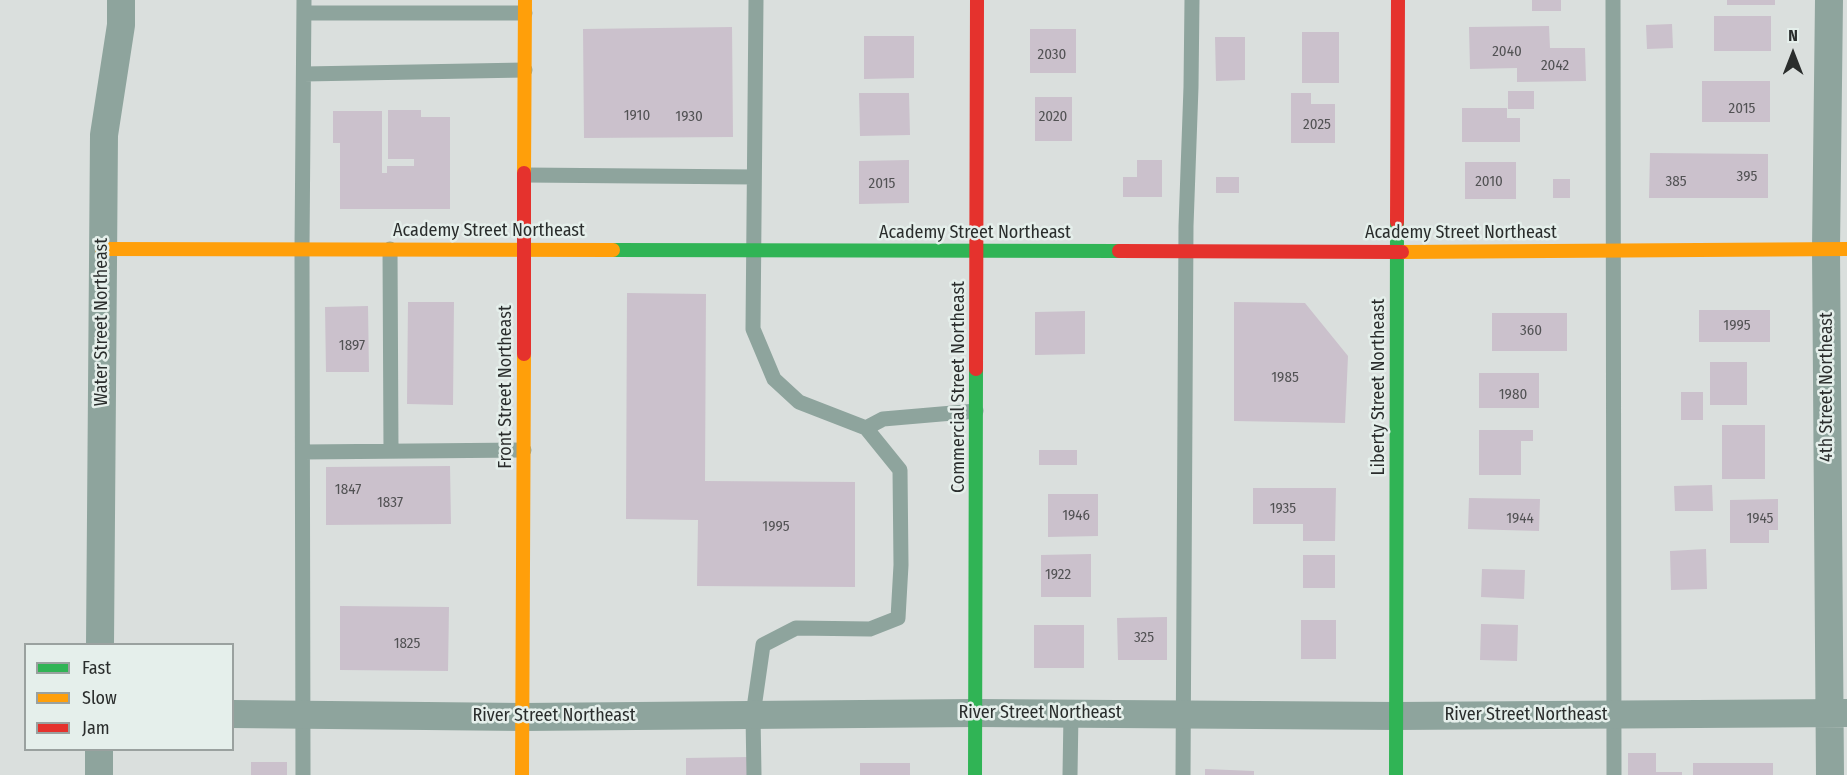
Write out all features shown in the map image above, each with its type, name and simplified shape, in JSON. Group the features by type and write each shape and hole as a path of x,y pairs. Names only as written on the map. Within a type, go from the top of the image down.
{"main road":[{"name":"Commercial Street Northeast","path":"975,775 977,0"},
{"name":"Liberty Street Northeast","path":"1396,775 1398,0"},
{"name":"Front Street Northeast","path":"522,775 525,6"},
{"name":"Academy Street Northeast","path":"102,249 1397,252 1837,249"}],"street":[{"name":"Water Street Northeast","path":"100,643 104,135 121,25 122,0"},
{"name":"4th Street Northeast","path":"1829,0 1837,249 1838,713 1830,775"},
{"name":"River Street Northeast","path":"234,714 523,717 975,713 1396,716 1838,713"},
{"path":"99,751 99,775"}],"lane":[{"path":"754,775 753,715 763,645 796,628 870,628 898,618 901,565 900,470 866,428 799,402 774,379 753,329 756,0"},
{"path":"1183,775 1186,226 1192,0"},
{"path":"1613,0 1614,775"},
{"path":"303,775 304,7 525,6"},
{"path":"304,74 525,70"},
{"path":"525,175 754,177"},
{"path":"390,249 391,451"},
{"path":"866,428 883,419 976,411"},
{"path":"303,452 524,450"},
{"path":"1070,775 1071,713"}],"building":[{"path":"1532,0 1561,0 1561,11 1532,11"},
{"path":"1727,0 1775,0 1775,5 1727,5"},
{"path":"1714,16 1771,16 1771,51 1714,51"},
{"path":"1672,24 1673,48 1647,49 1646,25"},
{"path":"1549,26 1550,48 1585,48 1586,81 1517,82 1517,68 1470,69 1469,27"},
{"path":"732,27 733,137 584,138 583,29"},
{"path":"1030,29 1076,29 1076,73 1030,73"},
{"path":"1302,32 1339,32 1339,83 1302,83"},
{"path":"864,36 914,36 914,78 864,79"},
{"path":"1215,37 1245,37 1245,80 1216,81"},
{"path":"1702,81 1770,81 1770,122 1702,122"},
{"path":"1508,91 1534,91 1534,109 1508,109"},
{"path":"859,93 909,93 910,135 860,136"},
{"path":"1291,93 1311,93 1311,104 1335,104 1335,143 1291,143"},
{"path":"1035,97 1072,97 1072,141 1035,141"},
{"path":"1462,108 1507,108 1507,118 1520,118 1520,142 1462,142"},
{"path":"388,110 421,110 421,117 450,117 450,209 340,209 340,143 333,143 333,111 382,111 382,173 387,173 387,166 414,166 414,159 388,159"},
{"path":"1650,153 1768,154 1768,198 1649,198"},
{"path":"909,160 909,203 859,204 859,161"},
{"path":"1137,160 1162,160 1162,197 1123,197 1123,177 1137,177"},
{"path":"1465,162 1516,162 1516,199 1465,199"},
{"path":"1216,177 1239,177 1239,193 1216,193"},
{"path":"1553,179 1570,179 1570,198 1553,198"},
{"path":"627,293 706,294 705,481 855,482 855,587 697,586 698,520 626,519"},
{"path":"408,302 454,302 453,405 407,404"},
{"path":"1234,302 1305,303 1348,356 1345,423 1234,421"},
{"path":"368,306 369,372 326,372 325,307"},
{"path":"1699,310 1770,310 1770,342 1699,342"},
{"path":"1085,311 1085,354 1035,355 1035,312"},
{"path":"1492,313 1567,313 1567,351 1492,351"},
{"path":"1710,362 1747,362 1747,405 1710,405"},
{"path":"1479,373 1539,373 1539,408 1479,408"},
{"path":"1681,392 1703,392 1703,420 1681,420"},
{"path":"1722,425 1765,425 1765,479 1722,479"},
{"path":"1479,430 1533,430 1533,441 1521,441 1521,475 1479,475"},
{"path":"1039,450 1077,450 1077,465 1039,465"},
{"path":"450,466 451,524 326,525 326,467"},
{"path":"1712,485 1713,511 1675,511 1674,486"},
{"path":"1253,488 1336,488 1335,541 1303,541 1303,524 1253,524"},
{"path":"1048,494 1098,494 1098,536 1048,537"},
{"path":"1469,498 1540,499 1539,531 1468,529"},
{"path":"1778,499 1778,530 1769,530 1769,543 1730,543 1730,500"},
{"path":"1706,549 1707,589 1671,590 1670,551"},
{"path":"1091,554 1091,597 1041,597 1041,555"},
{"path":"1303,555 1335,555 1335,588 1303,588"},
{"path":"1482,569 1525,570 1524,599 1481,597"},
{"path":"340,606 449,607 448,671 340,670"},
{"path":"1167,617 1167,660 1118,660 1117,618"},
{"path":"1301,620 1336,620 1336,659 1301,659"},
{"path":"1481,624 1518,625 1517,661 1480,660"},
{"path":"1034,625 1084,625 1084,668 1034,668"},
{"path":"1628,753 1656,753 1656,772 1682,772 1682,775 1628,775"},
{"path":"748,757 748,775 686,775 686,758"},
{"path":"251,762 287,762 287,775 251,775"},
{"path":"860,763 910,763 910,775 860,775"},
{"path":"1693,763 1773,763 1773,775 1693,775"},
{"path":"1205,769 1254,771 1254,775 1205,775"}],"traffic: fast":[{"path":"1396,775 1397,222"},
{"path":"613,250 1119,251"},
{"path":"975,775 976,369"}],"traffic: slow":[{"path":"524,173 525,0"},
{"path":"102,249 613,250"},
{"path":"1402,252 1847,249"},
{"path":"522,775 524,354"}],"traffic: jam":[{"path":"976,369 977,0"},
{"path":"1397,222 1398,0"},
{"path":"524,173 524,354"},
{"path":"1119,251 1402,252"}]}
